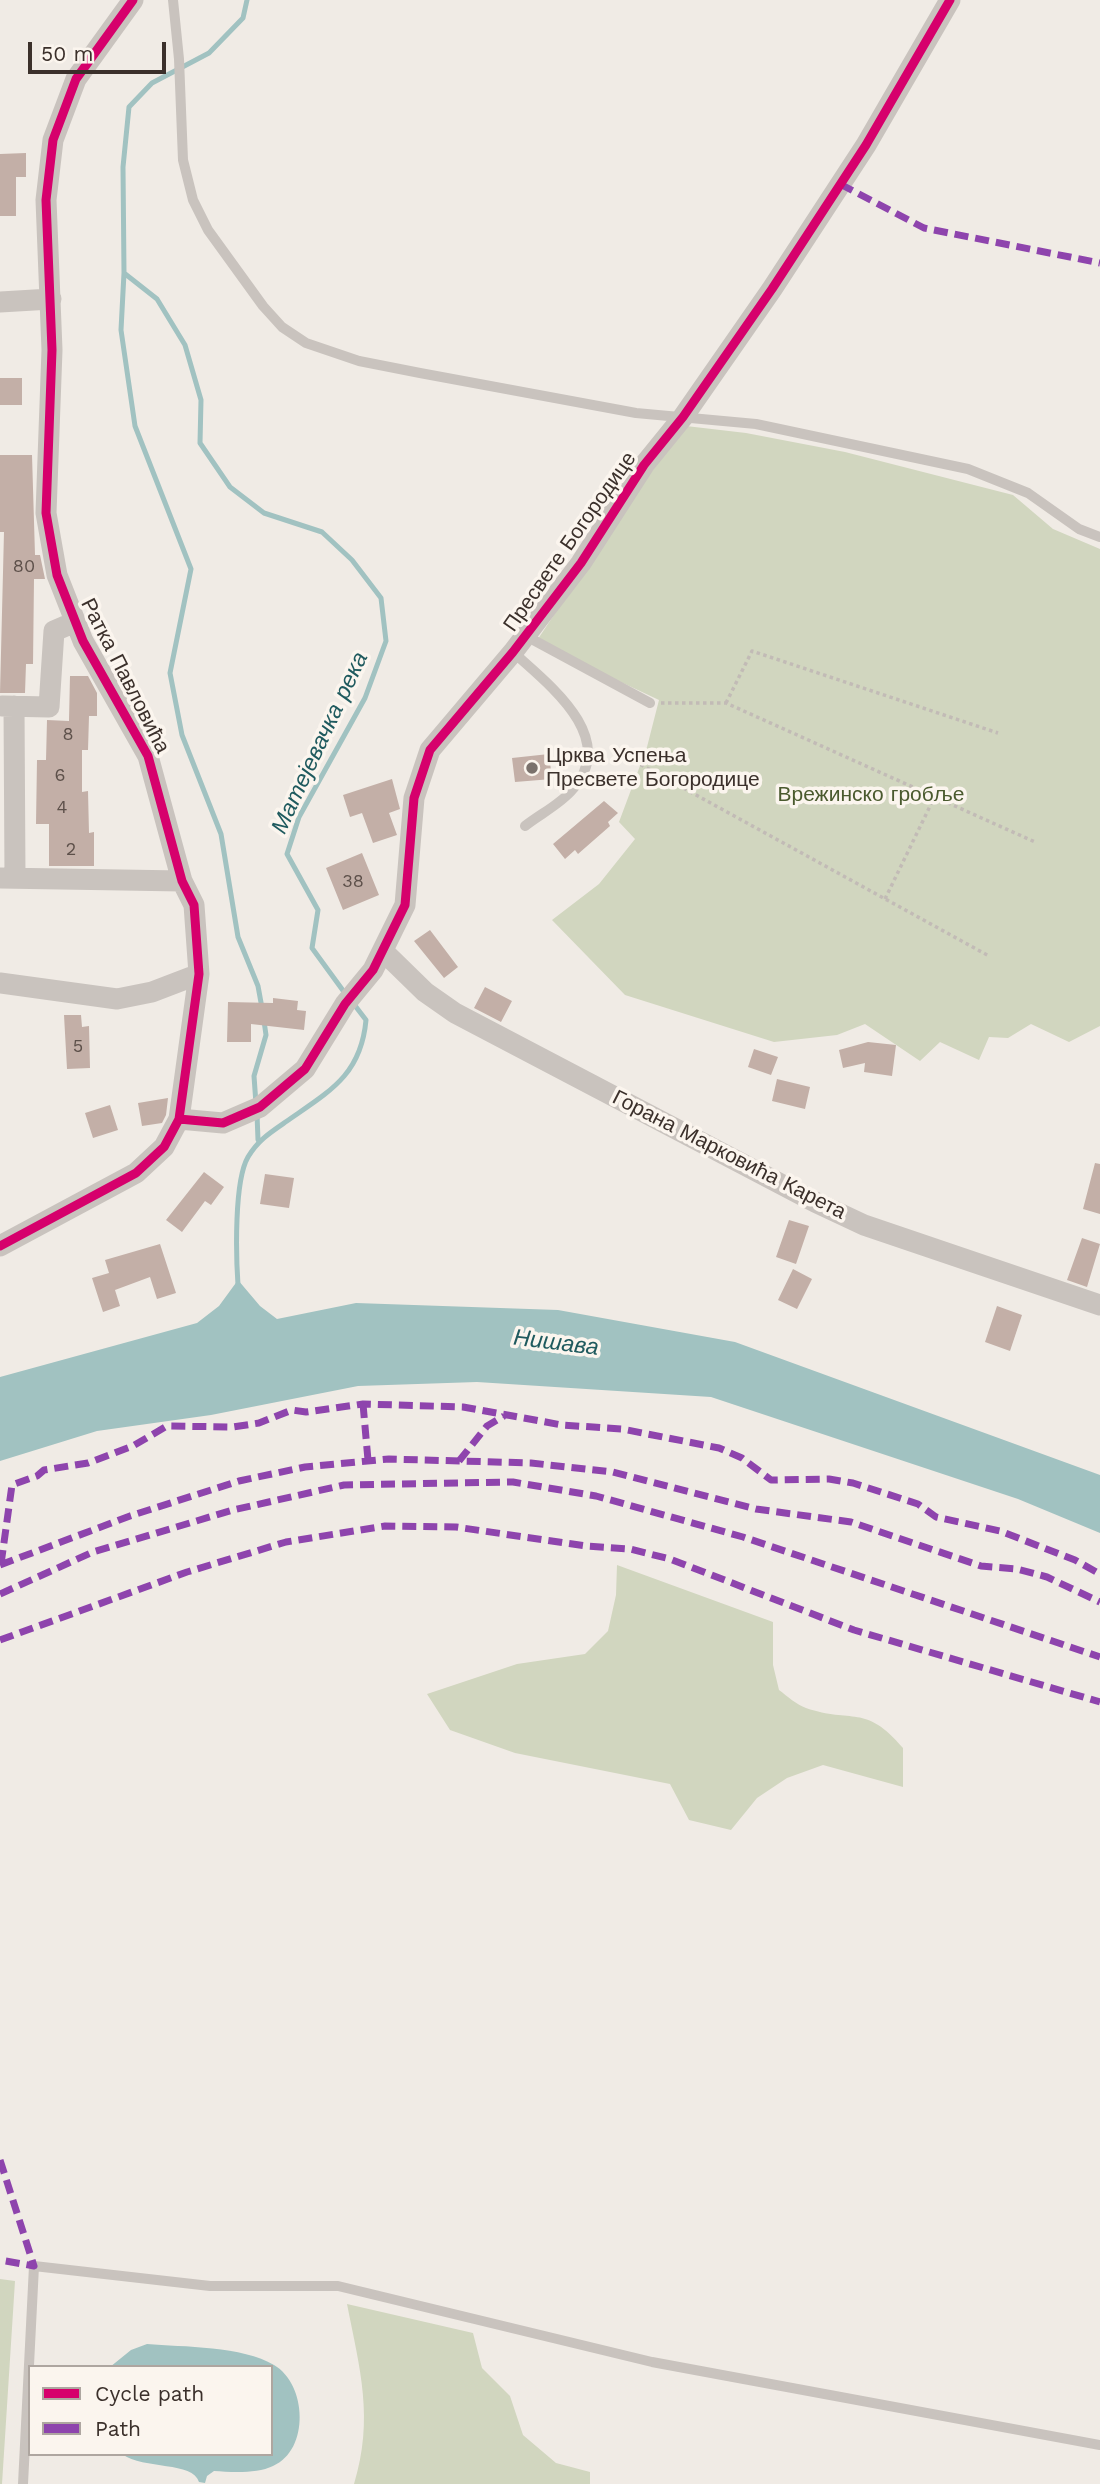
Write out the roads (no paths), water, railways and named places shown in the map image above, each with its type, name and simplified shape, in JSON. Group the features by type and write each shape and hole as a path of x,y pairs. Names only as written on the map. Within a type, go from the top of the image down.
{"street":[{"name":"Ратка Павловића","path":"0,1246 142,1169 164,1147 179,1119 199,974 194,905 182,881 149,756 83,641 57,575 46,513 52,350 46,200 53,140 76,79 132,0"},
{"name":"Пресвете Богородице","path":"179,1119 223,1123 257,1109 304,1069 348,999 384,952 405,905 414,798 422,767 438,739 520,644 580,563 644,465 683,416 772,289 866,145 950,0"},
{"path":"0,302 51,299"},
{"path":"75,622 54,631 49,707 7,706 7,878 182,881"},
{"name":"Горана Марковића Карета","path":"384,952 425,992 455,1013 815,1202 864,1225 1100,1305"},
{"path":"0,983 117,999 152,992 199,974"}],"lane":[{"path":"173,0 179,59 183,160 193,200 208,230 255,296 294,336 319,349 359,361 636,413 756,424 968,469 1028,493 1079,529 1100,537"},
{"path":"520,644 650,703"},
{"path":"520,644 569,706 585,733 587,748 581,778 572,790 525,826"},
{"path":"29,2365 34,2266 210,2286 338,2286 652,2362 1100,2445"},
{"path":"23,2484 28,2385"}],"water":[{"name":"Нишава","path":"238,1280 260,1306 277,1319 356,1303 558,1310 735,1342 1100,1475 1100,1533 1018,1499 711,1397 477,1382 358,1386 211,1415 97,1431 0,1461 0,1377 197,1323 219,1306"},
{"path":"147,2344 195,2347 246,2354 274,2365 285,2374 298,2401 300,2417 293,2446 285,2458 273,2466 244,2472 214,2471 207,2476 205,2483 199,2482 195,2475 188,2471 126,2456 273,2456 273,2365 112,2365 131,2350"}],"waterway":[{"name":"Матејевачка река","path":"247,0 243,18 209,53 152,83 129,107 123,167 124,273 157,299 185,345 201,400 200,443 230,487 264,513 322,532 352,560 381,598 386,641 365,698 299,817 287,854 318,910 312,948 347,996"},
{"path":"124,273 121,330 135,426 191,569 170,673 182,735 221,834 238,937 258,986 262,1008"},
{"name":"Матејевачка река","path":"238,1285 238,1200 243,1168 248,1157 265,1137 330,1090 350,1068 358,1055 366,1020 353,1003"},
{"path":"256,1104 254,1076 266,1035 264,1021"},
{"path":"257,1114 258,1140"}],"place":[{"name":"Црква Успења Пресвете Богородице","path":"532,768"}],"park label":[{"name":"Врежинско гробље","path":"871,795"}]}
